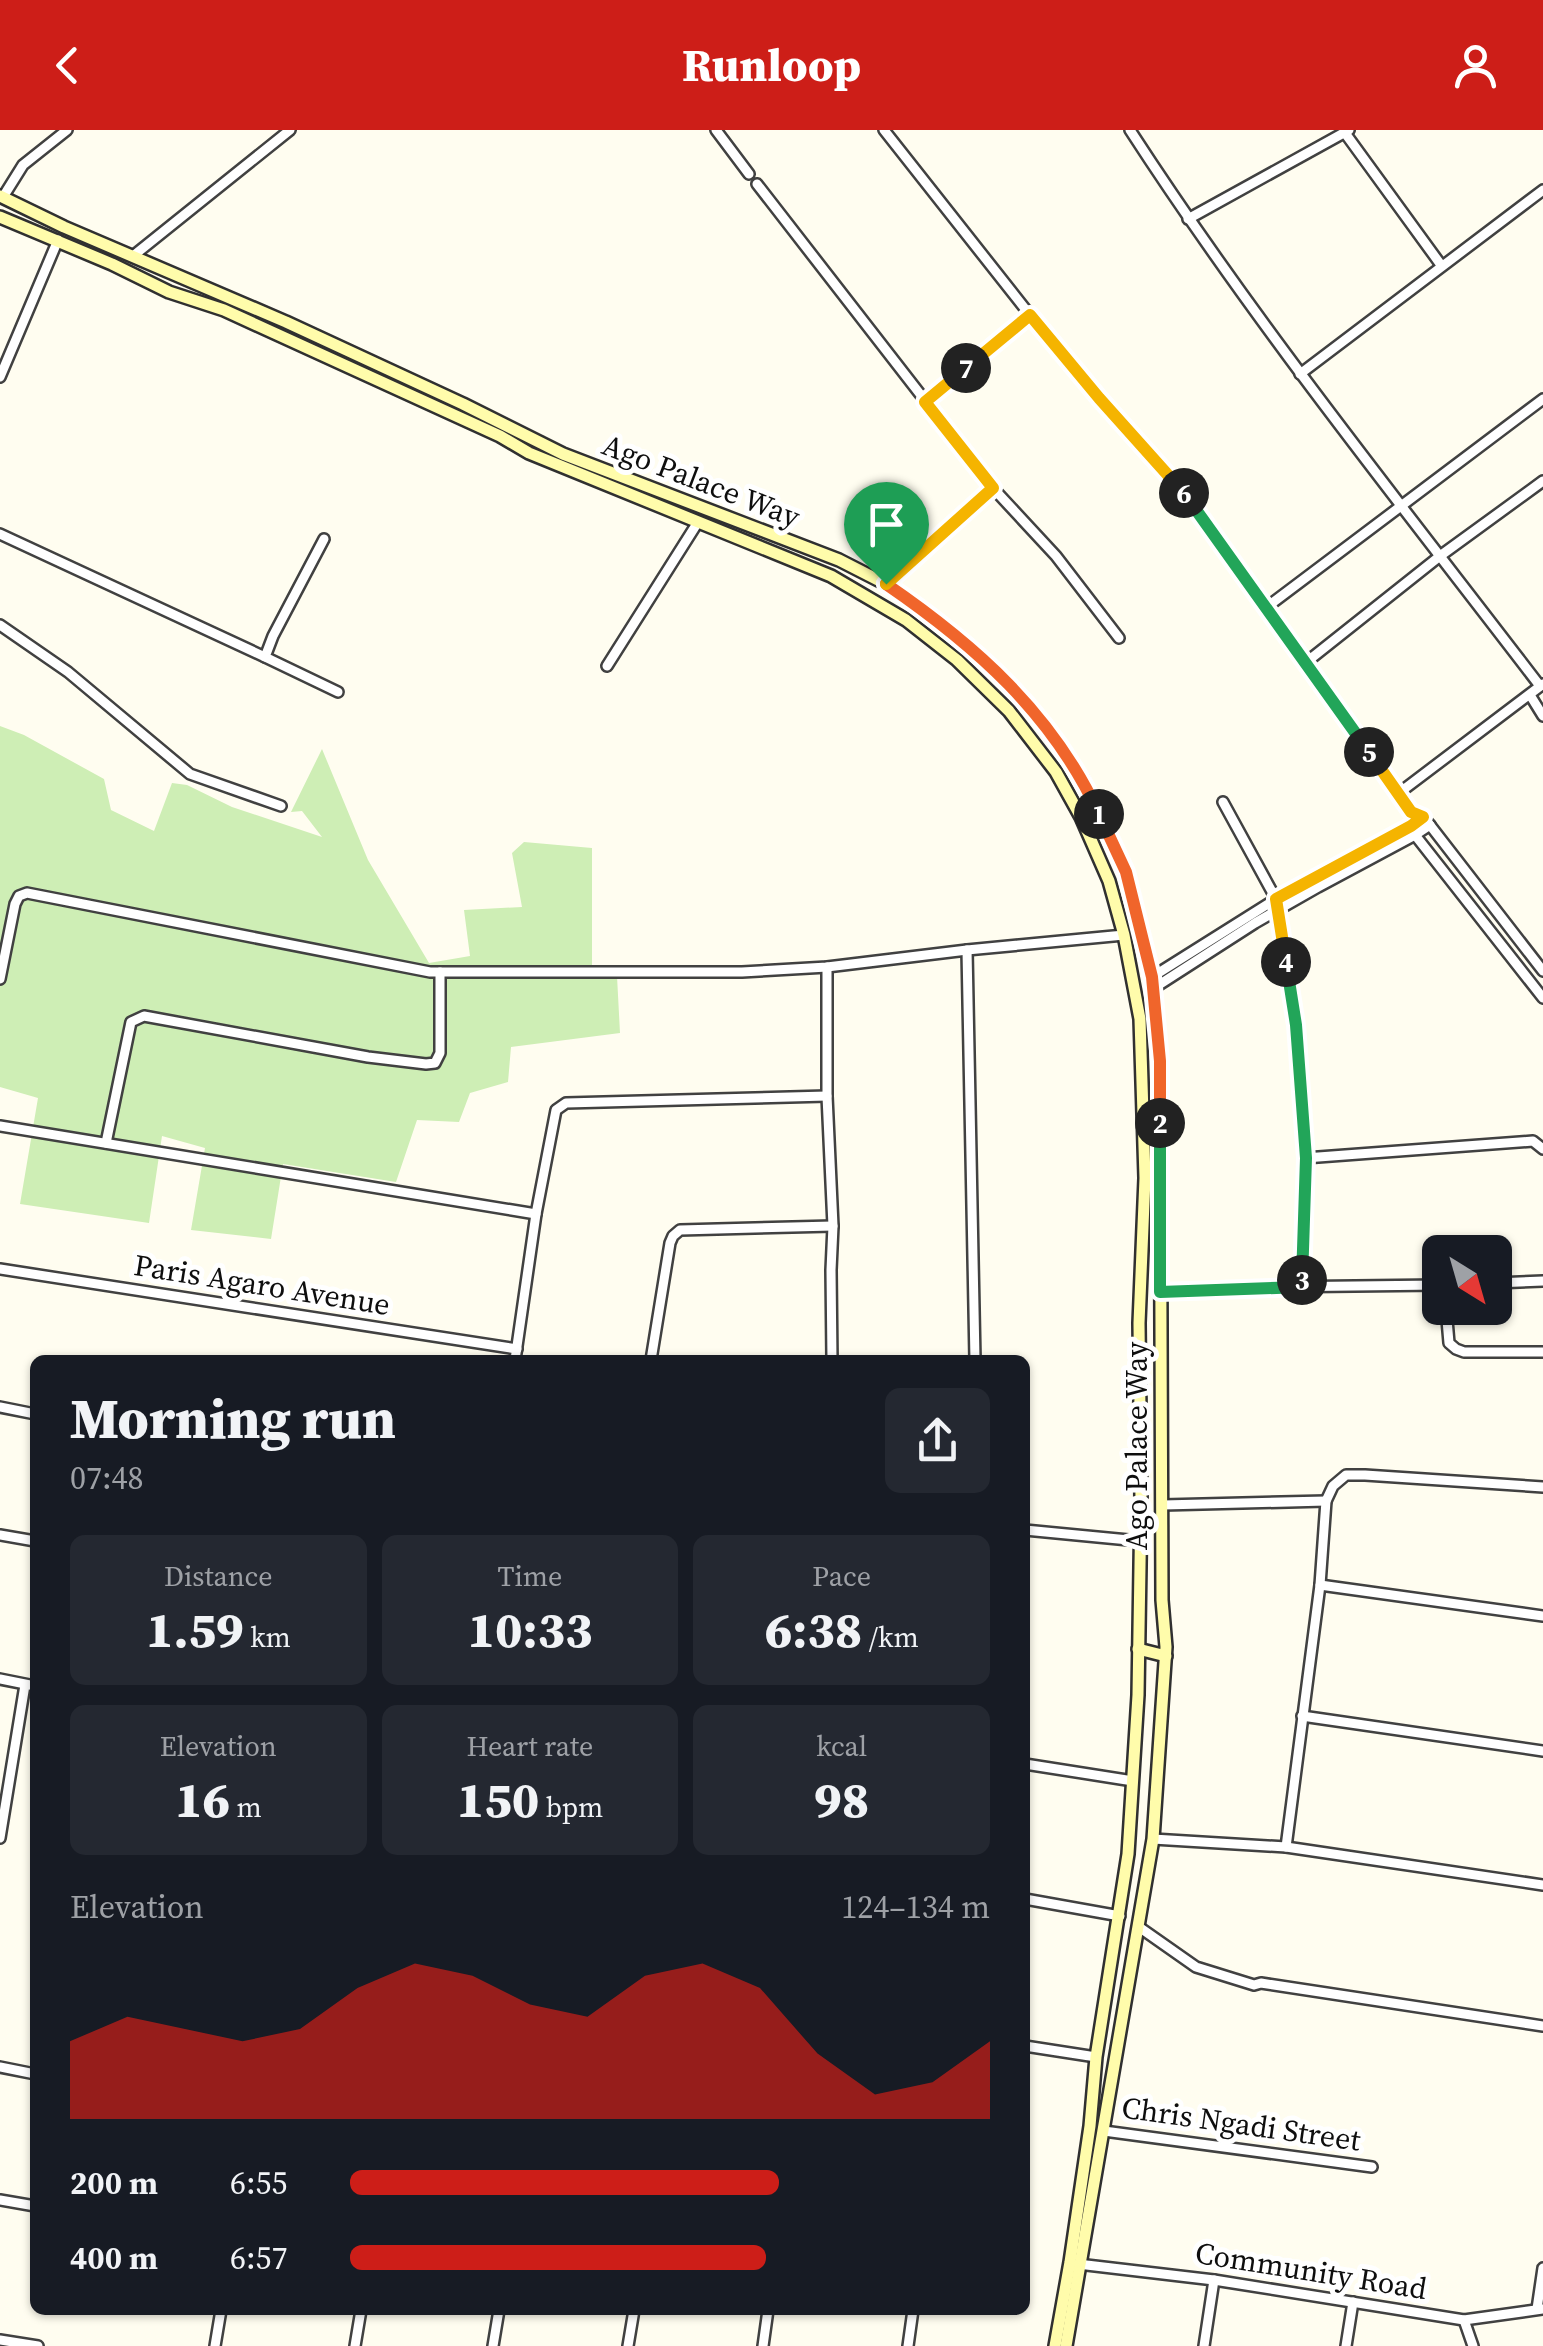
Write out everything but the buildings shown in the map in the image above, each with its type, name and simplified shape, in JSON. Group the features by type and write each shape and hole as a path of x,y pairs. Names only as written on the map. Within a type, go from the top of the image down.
{"main road":[{"name":"Ago Palace Way","path":"2,196 64,227 286,322 563,454 839,560 886,584 979,654 1026,703 1082,778 1126,872 1153,982 1160,1061 1162,1600 1166,1656 1154,1840 1104,2131 1055,2346"},
{"name":"Ago Palace Way","path":"0,217 168,292 224,310 500,436 529,453 831,576 906,620 958,660 1008,711 1056,772 1081,817 1109,881 1140,1019 1145,1178 1139,1323 1138,1672 1128,1854 1096,2057 1066,2346"},
{"path":"1138,1648 1166,1656"},
{"path":"1138,1672 1164,1680"}],"street":[{"path":"2,196 23,164 67,130"},
{"path":"133,256 290,130"},
{"path":"716,130 749,174"},
{"path":"884,130 1030,315 1180,488 1399,793 1411,812 1413,831 1543,998"},
{"path":"1130,130 1188,219 1300,374 1542,685 1399,793"},
{"path":"1188,219 1347,131 1441,264"},
{"path":"757,184 993,488 1056,556 1119,638"},
{"path":"1300,374 1543,190"},
{"path":"0,377 58,240"},
{"path":"925,402 1030,315"},
{"path":"1267,607 1543,399"},
{"path":"1304,664 1440,556 1543,481"},
{"path":"886,584 993,488"},
{"path":"607,666 698,522"},
{"path":"0,534 338,692"},
{"path":"265,657 324,539"},
{"path":"0,625 68,672 190,774 282,806"},
{"path":"1530,695 1543,716"},
{"path":"1223,802 1276,899 1296,1025 1306,1158 1302,1287"},
{"path":"1411,812 1427,821 1543,971"},
{"path":"1153,982 1427,821"},
{"path":"1153,982 1276,899 1413,831"},
{"path":"0,978 15,904 19,896 28,893 430,972 742,972 827,967 1124,935"},
{"path":"967,950 975,1355"},
{"path":"827,967 832,1355"},
{"path":"106,1143 131,1022 137,1018 144,1016 368,1058 436,1064 440,1053 440,972"},
{"path":"516,1355 556,1110 566,1103 827,1096"},
{"path":"0,1126 536,1214"},
{"path":"1306,1158 1533,1141 1543,1148"},
{"path":"653,1355 670,1244 680,1230 833,1226"},
{"name":"Paris Agaro Avenue","path":"0,1269 516,1355"},
{"path":"1512,1282 1543,1280"},
{"path":"1160,1292 1422,1285"},
{"path":"1447,1325 1449,1343 1464,1352 1543,1352"},
{"path":"0,1408 30,1413"},
{"path":"1286,1847 1320,1585 1326,1501 1333,1486 1346,1476 1365,1474 1543,1487"},
{"path":"1163,1506 1326,1501"},
{"path":"1030,1530 1140,1541"},
{"path":"0,1535 30,1540"},
{"path":"1320,1585 1543,1616"},
{"path":"0,1679 30,1686 0,1838"},
{"path":"1302,1716 1543,1751"},
{"path":"1030,1765 1132,1781"},
{"path":"1154,1840 1286,1847 1543,1885"},
{"path":"1030,1900 1120,1916"},
{"path":"1138,1927 1196,1967 1254,1985 1261,1982 1543,2026"},
{"path":"1030,2047 1096,2057"},
{"path":"0,2067 30,2073"},
{"name":"Chris Ngadi Street","path":"1104,2131 1372,2167"},
{"path":"0,2200 30,2205"},
{"name":"Community Road","path":"1075,2263 1214,2280 1464,2320 1540,2309"},
{"path":"1540,2309 1543,2268"},
{"path":"1204,2346 1214,2280"},
{"path":"1346,2346 1354,2302"},
{"path":"215,2346 220,2315"},
{"path":"355,2346 360,2315"},
{"path":"494,2346 498,2315"},
{"path":"628,2346 633,2315"},
{"path":"763,2346 767,2315"},
{"path":"908,2346 912,2315"},
{"path":"1464,2320 1472,2346"},
{"path":"0,2340 38,2346"}],"green space":[{"path":"0,726 104,779 111,810 154,831 172,783 187,785 232,807 322,837 302,811 291,812 322,749 368,860 429,963 470,956 464,910 522,907 512,853 524,842 592,848 592,969 617,976 620,1033 511,1047 508,1082 470,1093 459,1122 417,1120 396,1182 283,1164 271,1239 191,1230 205,1148 162,1136 149,1223 20,1204 38,1098 0,1087"}],"route":[{"path":"1030,315 1180,488 1411,812 1423,817 1276,899 1296,1025 1306,1158 1302,1287 1160,1292 1160,1061 1154,988 1126,872 1082,778 1026,703 979,654 886,584 993,488 925,402 1030,315"}]}
